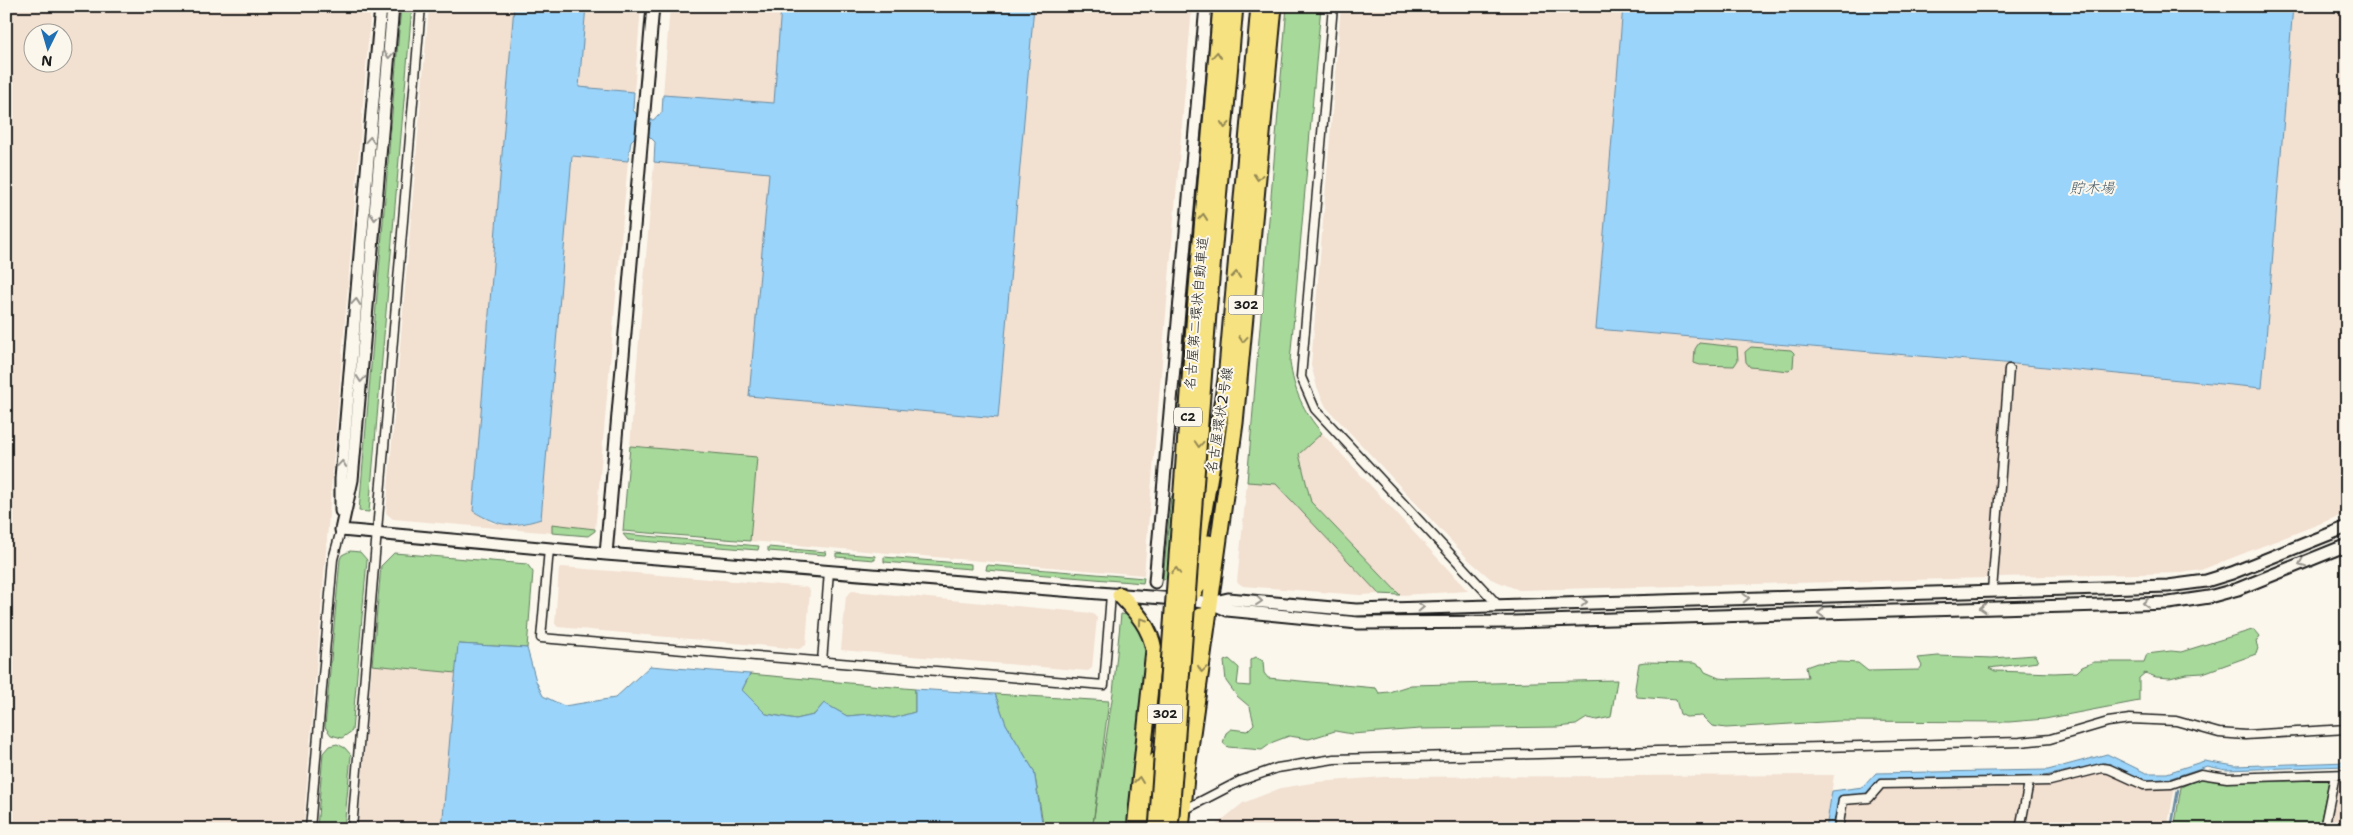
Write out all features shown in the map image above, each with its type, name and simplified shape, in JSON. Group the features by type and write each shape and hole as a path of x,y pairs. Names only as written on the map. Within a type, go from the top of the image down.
{"highway":[{"name":"名古屋第二環状自動車道","path":"1157,829 1196,302 1221,6"},
{"name":"名古屋第二環状自動車道","path":"1170,829 1208,314 1234,6"},
{"name":"名古屋環状2号線","path":"1148,829 1157,758 1188,600 1227,373 1258,6"},
{"name":"名古屋環状2号線","path":"1181,829 1230,462 1274,6"},
{"path":"1188,600 1197,589 1203,572 1218,496 1230,462"},
{"path":"1116,595 1144,622 1151,636 1154,650 1135,829"},
{"path":"1166,829 1172,778 1196,633 1201,617 1211,603"}],"street":[{"path":"341,530 341,479 381,6"},
{"path":"310,829 333,559 352,480 393,6"},
{"path":"352,829 421,6"},
{"path":"606,554 653,6"},
{"path":"1155,582 1206,6"},
{"path":"1333,6 1301,376 1316,409 1497,604"},
{"path":"1992,591 2009,370"},
{"path":"1211,603 1228,599 1356,610 1497,604 2168,586 2206,581 2232,573 2347,527"},
{"path":"341,530 606,554 1188,600 1211,603 1227,610 1358,623 1523,622 2169,603 2209,598 2238,589 2347,545"},
{"path":"549,549 541,638 1104,685 1116,595"},
{"path":"822,662 829,571"},
{"path":"1182,811 1240,781 1277,768 1334,759 2020,742 2050,739 2108,722 2130,719 2176,721 2220,733 2245,735 2347,729"},
{"path":"1838,829 1842,800 1869,798 1881,784 2050,781 2102,768 2109,768 2144,785 2172,784 2208,773 2228,778 2347,774"},
{"path":"2324,829 2335,775"},
{"path":"2020,829 2029,782"}],"shaded area":[{"path":"6,6 371,6 303,829 6,829"},
{"path":"429,6 514,6 473,511 492,523 520,525 541,519 572,155 628,161 595,531 588,536 393,519 386,513"},
{"path":"586,6 641,6 634,92 579,87"},
{"path":"670,6 781,6 774,103 663,95"},
{"path":"1034,6 1192,6 1144,575 750,541 756,458 630,446 654,162 769,172 749,396 998,418"},
{"path":"1341,6 1623,6 1596,329 2005,364 1987,578 1519,590 1491,579 1469,560 1326,407 1317,387 1311,365"},
{"path":"2293,6 2347,6 2347,513 2201,570 2182,573 1998,577 2015,364 2262,388"},
{"path":"1322,433 1468,591 1400,595 1311,502 1299,453"},
{"path":"1247,482 1276,484 1379,594 1360,595 1243,586 1237,582"},
{"path":"562,567 805,587 810,590 806,645 799,649 558,627 555,624 559,569"},
{"path":"852,591 1092,613 1097,618 1092,668 1088,671 841,650 846,596"},
{"path":"372,665 456,673 442,829 358,829"},
{"path":"2106,772 2145,789 2175,787 2167,829 2024,829 2031,790 2036,785 2052,785"},
{"path":"1834,775 1826,829 1211,829 1243,803 1281,788 1318,782 1384,777"},
{"path":"2340,778 2347,778 2347,829 2326,829 2336,782"},
{"path":"2020,788 2022,791 2015,829 1840,829 1846,804 1871,802 1883,789"}],"green space":[{"path":"401,6 412,6 369,512 359,511"},
{"path":"1287,6 1321,6 1290,362 1300,400 1322,433 1299,454 1311,502 1400,595 1379,594 1276,484 1247,482"},
{"path":"1699,343 1737,347 1738,360 1734,366 1700,365 1694,363 1695,349"},
{"path":"1751,347 1791,350 1794,353 1793,367 1789,371 1750,367 1746,362 1745,352"},
{"path":"630,446 757,457 750,541 623,531"},
{"path":"1175,492 1171,578 1163,579 1171,497"},
{"path":"552,524 595,529 595,531 588,536 552,533"},
{"path":"623,534 759,546 758,550 628,540"},
{"path":"768,547 826,552 825,555 768,551"},
{"path":"350,551 360,552 367,560 352,731 342,738 331,735 325,727 340,559 342,555"},
{"path":"394,553 527,564 533,572 527,648 459,644 456,673 372,665 381,566"},
{"path":"836,553 875,556 875,560 836,557"},
{"path":"884,557 971,564 971,569 884,562"},
{"path":"987,565 1144,578 1143,583 986,570"},
{"path":"1121,614 1130,615 1153,641 1144,829 1044,829 1034,771 1006,724 995,694 1109,701 1093,824 1113,693"},
{"path":"2255,630 2260,636 2256,642 2258,648 2256,654 2203,673 2186,674 2170,678 2156,677 2145,673 2139,678 2139,701 2045,719 2009,722 1839,721 1726,728 1712,726 1702,716 1686,717 1680,714 1676,700 1637,697 1635,688 1639,663 1645,662 1694,663 1702,667 1705,672 1719,678 1731,679 1808,677 1806,667 1817,663 1858,663 1868,671 1919,670 1922,666 1918,658 1938,656 1992,658 2035,655 2038,662 1989,668 1995,671 2077,672 2082,667 2094,662 2144,662 2147,654 2171,651 2181,652"},
{"path":"1256,657 1263,661 1264,673 1268,678 1376,688 1379,693 1411,685 1617,680 1611,717 1597,720 1587,718 1576,725 1558,727 1420,729 1352,734 1335,731 1309,739 1289,736 1273,742 1262,750 1228,747 1223,743 1226,733 1231,729 1247,731 1254,724 1250,707 1237,696 1226,681 1224,661 1229,659 1239,668 1237,685 1250,686 1250,660"},
{"path":"750,674 915,689 915,712 894,718 870,714 847,716 824,703 814,715 796,719 766,714 742,690"},
{"path":"337,744 345,748 351,755 344,829 317,829 323,753 329,746"},
{"path":"2203,777 2223,782 2329,780 2319,829 2174,829 2181,787"}],"water":[{"path":"514,6 586,6 579,87 634,92 633,110 640,118 653,120 662,113 663,95 774,103 781,6 1034,6 998,418 749,396 769,173 654,162 655,142 649,136 637,135 631,141 628,161 572,156 541,519 514,525 498,523 473,511"},
{"name":"貯木場","path":"1623,6 2293,6 2262,388 2015,364 1596,329"},
{"path":"458,644 527,648 536,681 543,696 564,706 615,698 650,666 750,674 742,690 766,714 796,719 814,715 824,703 847,716 870,714 894,718 915,712 915,689 995,694 1006,724 1034,771 1043,829 442,829"},
{"path":"2107,754 2146,773 2167,773 2204,761 2235,766 2347,762 2347,766 2226,770 2207,766 2168,779 2150,780 2138,778 2105,763 2040,777 1878,780 1865,794 1839,796 1833,829 1826,829 1832,791 1863,787 1876,773 2048,770"}],"waterway":[{"path":"2171,829 2178,790"}]}
